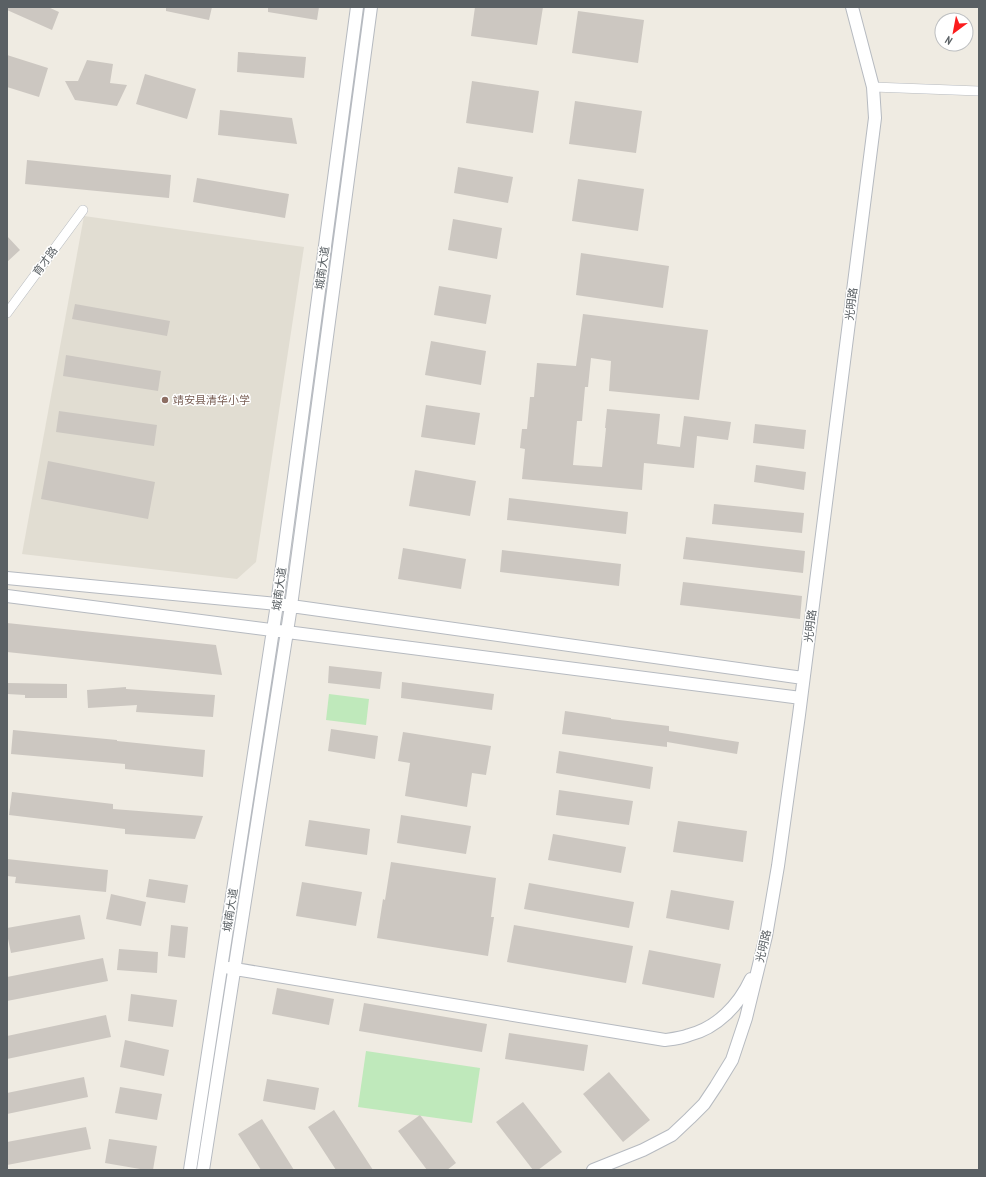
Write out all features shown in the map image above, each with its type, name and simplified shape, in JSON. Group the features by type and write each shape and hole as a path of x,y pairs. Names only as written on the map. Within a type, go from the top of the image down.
{"main road":[{"name":"城南大道","path":"190,1170 277,604 357,7"},
{"name":"城南大道","path":"203,1170 291,606 370,7"},
{"name":"光明路","path":"592,1170 643,1150 672,1135 704,1104 732,1060 746,1018 766,936 778,866 804,678 875,118 873,87 852,7"},
{"path":"7,578 277,604 804,678"},
{"path":"7,596 801,698"},
{"path":"222,967 665,1040 690,1035 714,1025 734,1007 747,987 766,936"}],"street":[{"path":"873,87 979,91"},
{"name":"育才路","path":"7,313 83,210"}],"shaded area":[{"name":"靖安县清华小学","path":"84,216 304,247 256,562 237,579 22,554"}],"green space":[{"path":"329,694 369,699 366,725 326,720"},
{"path":"366,1051 480,1068 472,1123 358,1107"}],"building":[{"path":"7,7 48,7 59,12 52,30 7,10"},
{"path":"166,7 212,7 209,20 166,11"},
{"path":"268,7 319,7 317,20 268,12"},
{"path":"475,7 543,7 537,45 471,36"},
{"path":"578,11 644,20 638,63 572,53"},
{"path":"238,52 306,57 304,78 237,72"},
{"path":"7,55 48,68 39,97 7,87"},
{"path":"87,60 113,64 110,83 127,85 117,106 75,100 65,81 78,81"},
{"path":"145,74 196,89 187,119 136,104"},
{"path":"472,81 539,91 533,133 466,123"},
{"path":"575,101 642,111 636,153 569,144"},
{"path":"220,110 292,118 297,144 218,135"},
{"path":"27,160 171,175 169,198 25,184"},
{"path":"458,167 513,177 508,203 454,193"},
{"path":"197,178 289,194 285,218 193,202"},
{"path":"578,179 644,189 638,231 572,221"},
{"path":"453,219 502,228 497,259 448,250"},
{"path":"7,236 20,250 7,262"},
{"path":"581,253 669,266 663,308 576,295"},
{"path":"439,286 491,295 486,324 434,315"},
{"path":"75,304 170,321 167,336 72,319"},
{"path":"583,314 708,330 699,400 609,391 611,361 591,358 588,387 585,387 582,421 577,421 573,465 602,467 607,409 660,414 657,444 680,447 684,416 731,422 728,440 697,436 694,468 644,463 642,490 522,479 525,449 520,448 522,429 527,429 530,397 534,397 537,363 576,366"},
{"path":"431,341 486,351 481,385 425,375"},
{"path":"66,355 161,371 158,391 63,376"},
{"path":"426,405 480,413 475,445 421,437"},
{"path":"59,411 157,425 154,446 56,432"},
{"path":"755,424 806,430 804,449 753,443"},
{"path":"48,461 155,482 148,519 41,499"},
{"path":"756,465 806,472 804,490 754,482"},
{"path":"415,470 476,481 470,516 409,506"},
{"path":"509,498 628,512 626,534 507,520"},
{"path":"714,504 804,513 802,533 712,524"},
{"path":"686,537 805,551 803,573 683,559"},
{"path":"403,548 466,559 461,589 398,579"},
{"path":"502,550 621,564 619,586 500,572"},
{"path":"683,582 802,596 800,619 680,605"},
{"path":"7,623 216,645 222,675 7,652"},
{"path":"329,666 382,672 380,689 328,683"},
{"path":"402,682 494,694 492,710 401,698"},
{"path":"7,683 67,684 67,698 25,698 25,695 7,694"},
{"path":"126,687 126,689 215,695 213,717 136,712 137,705 88,708 87,690"},
{"path":"565,711 611,719 669,726 669,731 739,742 737,754 667,742 667,747 562,734"},
{"path":"331,729 378,736 375,759 328,751"},
{"path":"13,730 205,750 203,777 125,769 125,764 11,754"},
{"path":"403,732 491,746 486,775 472,773 467,807 405,796 410,763 398,761"},
{"path":"559,751 653,767 650,789 556,773"},
{"path":"559,790 633,801 629,825 556,815"},
{"path":"12,792 113,804 113,809 203,816 195,839 125,834 125,829 9,815"},
{"path":"401,815 471,826 466,854 397,843"},
{"path":"309,820 370,829 367,855 305,846"},
{"path":"678,821 747,831 743,862 673,852"},
{"path":"553,834 626,847 621,873 548,860"},
{"path":"7,859 108,870 106,892 15,883 16,877 7,876"},
{"path":"391,862 496,878 491,917 494,917 488,956 377,938"},
{"path":"149,879 188,885 185,903 146,897"},
{"path":"302,882 362,892 356,926 296,916"},
{"path":"529,883 634,902 629,928 524,909"},
{"path":"671,890 734,901 729,930 666,918"},
{"path":"111,894 146,902 141,926 106,919"},
{"path":"80,915 85,939 11,953 7,928"},
{"path":"171,925 188,927 185,958 168,956"},
{"path":"514,925 633,946 626,983 507,962"},
{"path":"119,949 158,952 157,973 117,970"},
{"path":"649,950 721,964 714,998 642,984"},
{"path":"103,958 108,981 7,1001 7,977"},
{"path":"277,988 334,999 329,1025 272,1014"},
{"path":"131,994 177,1000 173,1027 128,1021"},
{"path":"364,1003 487,1024 482,1052 359,1031"},
{"path":"106,1015 111,1037 7,1059 7,1036"},
{"path":"509,1033 588,1045 584,1071 505,1059"},
{"path":"125,1040 169,1050 164,1076 120,1067"},
{"path":"609,1072 650,1120 623,1142 583,1094"},
{"path":"84,1077 88,1097 7,1114 7,1093"},
{"path":"267,1079 319,1088 315,1110 263,1101"},
{"path":"120,1087 162,1094 157,1120 115,1113"},
{"path":"523,1102 562,1152 538,1170 533,1170 496,1122"},
{"path":"334,1110 373,1170 336,1170 308,1127"},
{"path":"420,1115 456,1163 447,1170 427,1170 398,1131"},
{"path":"262,1119 294,1170 261,1170 238,1134"},
{"path":"86,1127 91,1149 7,1165 7,1142"},
{"path":"109,1139 157,1146 153,1170 105,1163"}],"place":[{"name":"靖安县清华小学","path":"165,400"}]}
